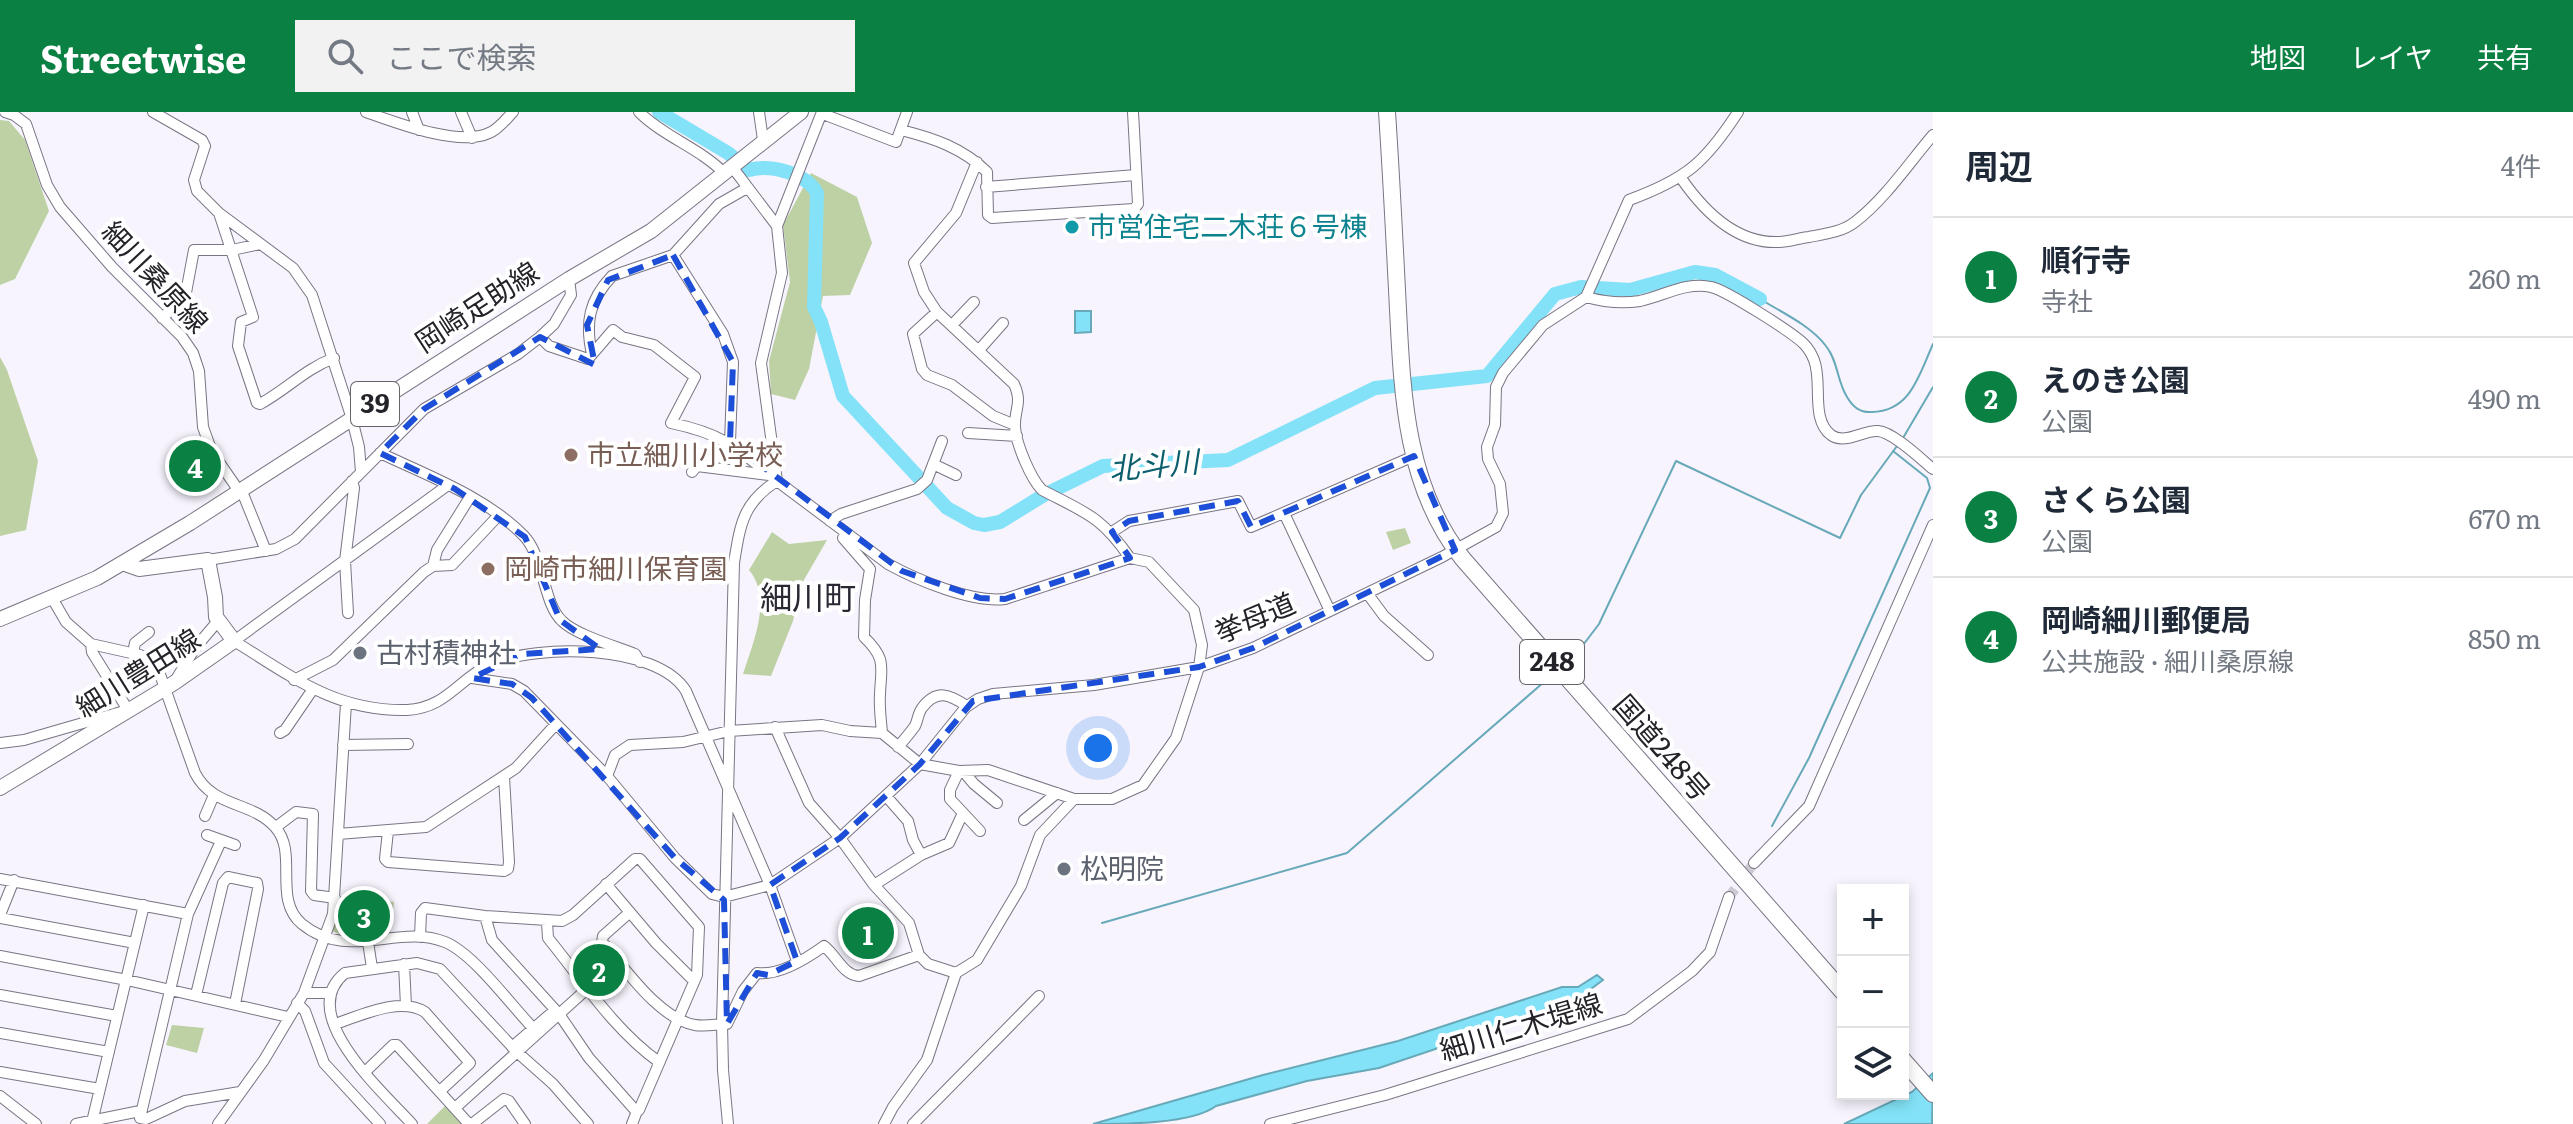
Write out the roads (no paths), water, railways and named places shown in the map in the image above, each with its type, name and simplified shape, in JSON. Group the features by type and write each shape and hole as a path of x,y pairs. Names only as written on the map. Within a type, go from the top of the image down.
{"highway":[{"name":"国道248号","path":"1387,112 1407,384 1418,474 1459,548 1763,895 1837,985"},
{"name":"国道248号","path":"1397,112 1407,384 1430,478 1459,548"},
{"name":"国道248号","path":"1763,895 1837,971"},
{"path":"1909,1051 1933,1078"},
{"path":"1909,1067 1933,1094"}],"main road":[{"name":"岡崎足助線","path":"0,619 97,578 569,279 651,231 801,112"},
{"path":"122,563 139,569 208,560"},
{"name":"細川豊田線","path":"0,788 170,685 234,641 218,621 208,560"}],"street":[{"name":"細川桑原線","path":"5,112 26,124 47,185 60,207 112,267 182,337 193,353 199,371 203,427 212,452 240,490 266,551"},
{"path":"153,112 202,140 205,146 194,180 197,191 219,213 293,268 312,295 352,419 361,472"},
{"path":"366,112 419,130 472,138 492,133 510,113"},
{"path":"412,112 419,130"},
{"path":"461,112 472,138"},
{"path":"639,112 648,121 713,160 734,166 777,226"},
{"path":"759,112 763,140"},
{"path":"774,478 761,363 782,273 777,226 822,113 893,141 897,140 907,112"},
{"path":"901,130 931,137 977,162 987,172 988,215 992,218 1134,209 1138,204 1133,112"},
{"path":"1738,112 1707,156 1681,178 1629,200 1586,297 1624,303 1693,286 1712,287 1732,296 1804,344 1818,376 1823,425 1832,436 1844,439 1879,431 1933,469"},
{"path":"1681,178 1697,202 1724,224 1753,239 1778,242 1838,231 1853,224 1933,135"},
{"path":"977,162 956,213 914,263 924,292 937,312 1014,384 1020,401 1016,431 1035,483 1042,490 1093,516 1112,532 1130,558"},
{"path":"986,187 1136,175"},
{"path":"592,354 587,325 600,291 608,280 673,255 719,204 747,188"},
{"path":"219,213 253,317 241,322 238,346 257,403 275,396 312,366 334,358"},
{"path":"162,318 185,298 194,250 232,250 260,244"},
{"path":"673,255 723,334 733,362 730,442"},
{"path":"208,560 266,551 301,535 424,409 518,354 554,324 571,295 569,279"},
{"name":"挙母道","path":"1074,799 1112,799 1143,785 1176,738 1199,667 1253,648 1496,527 1503,513 1500,484 1488,459 1487,447 1495,425 1496,387 1503,373 1543,325 1586,297"},
{"path":"952,325 974,302"},
{"path":"937,312 913,334 922,369 932,379 952,385 1016,431"},
{"path":"979,350 1003,323"},
{"path":"472,678 517,686 532,698 585,751 675,858 712,894 724,897 770,885 840,838 920,764 967,706 978,699 993,694 1094,685 1199,667 1202,645 1194,610 1149,562 1130,558 1005,599 985,599 902,571 829,521 730,442 703,430 671,423 695,377 654,345 622,337 613,330 588,359 549,346 540,337"},
{"path":"968,433 1016,431"},
{"path":"829,521 841,514 917,489 927,480 942,441"},
{"path":"380,453 470,497 525,537 532,547 560,620 571,628 635,654 640,662"},
{"path":"1112,532 1129,521 1238,501 1251,527 1414,456"},
{"path":"933,464 956,475"},
{"path":"692,472 697,466 774,478"},
{"path":"728,1124 722,1024 735,552 750,503 774,478"},
{"path":"348,613 345,561 354,488 352,481"},
{"path":"448,485 234,641 294,680 346,703 408,710 429,706 450,696 482,669 522,654 605,654 660,669 677,679 686,691 770,885 797,961"},
{"path":"294,680 333,660 433,566 437,550 470,497"},
{"path":"1284,513 1330,611"},
{"path":"433,566 452,565 498,516"},
{"path":"829,521 870,569 864,637 874,646 883,663 879,696 882,733"},
{"path":"1754,863 1809,806 1933,525"},
{"path":"1367,593 1384,616 1428,655"},
{"path":"52,598 66,622 91,644 133,653 157,666 170,685 195,773 204,788 276,827 282,841 288,902 302,924 344,943 420,937 440,940 460,951 533,1028"},
{"path":"170,685 218,621"},
{"path":"133,653 135,643 149,632"},
{"path":"0,743 24,740 128,710 92,652 91,644"},
{"path":"280,733 313,689"},
{"path":"898,747 928,702 949,694 967,706"},
{"path":"218,1124 264,1060 304,993 334,910 346,703"},
{"path":"338,834 426,827 522,763 556,724"},
{"path":"607,776 615,755 630,745 683,742 729,731 822,725 882,733 920,764 961,771 988,770 1074,799 1040,835 1021,886 977,960 956,973 927,1060 884,1124"},
{"path":"775,727 809,803 840,838 874,885 909,923 919,955 928,964 956,973"},
{"path":"343,745 408,744"},
{"path":"961,771 997,803"},
{"path":"961,771 948,795 962,815 980,831"},
{"path":"388,831 385,859 388,862 504,871 508,869 509,862 504,777"},
{"path":"1024,820 1057,793"},
{"path":"205,816 214,795"},
{"path":"886,796 908,821 921,855"},
{"path":"276,827 296,812 313,814 311,891 314,895 335,898"},
{"path":"874,885 921,855 949,843 962,815"},
{"path":"207,835 235,845"},
{"path":"221,841 188,914 140,1118 146,1119 185,1101 240,1092"},
{"path":"420,937 421,913 425,908 547,922 568,918 635,859 640,859 699,925 697,973 632,1124"},
{"path":"196,995 223,883 228,877 257,883 235,1004"},
{"path":"0,879 188,914"},
{"path":"14,880 0,916 135,943"},
{"path":"606,884 629,913 694,981"},
{"name":"細川仁木堤線","path":"1270,1124 1385,1095 1628,1019 1692,971 1710,952 1729,897"},
{"path":"92,1122 144,905"},
{"path":"629,913 603,936 602,942 655,1003 695,1025 727,1024 743,991 757,973 768,975 824,946 851,976 919,955"},
{"path":"485,916 492,940 557,1012 589,1058 637,1111"},
{"path":"547,922 548,938 626,1035 659,1062"},
{"path":"368,942 372,968"},
{"path":"0,956 127,980 288,1017"},
{"path":"404,964 406,1006"},
{"path":"412,1124 344,1048 329,1006 331,993 342,975 404,964 425,964 444,972 588,1124"},
{"path":"455,1108 515,1049 588,988"},
{"path":"304,993 331,993"},
{"path":"0,995 117,1016"},
{"path":"913,1124 1039,996"},
{"path":"297,1003 305,1011 324,1063 380,1124"},
{"path":"335,1024 406,1006 425,1012 470,1063 440,1091"},
{"path":"515,1049 533,1028 557,1012"},
{"path":"0,1033 109,1052"},
{"path":"365,1072 397,1045 471,1124 504,1099 525,1124"},
{"path":"0,1072 100,1089"},
{"path":"0,1096 36,1124"},
{"path":"76,1124 140,1111"}],"water":[{"path":"1075,311 1091,311 1091,332 1075,333"},
{"path":"1597,975 1603,980 1568,1006 1379,1068 1307,1081 1175,1120 1093,1124 1263,1075 1398,1041 1562,987 1578,987"},
{"path":"1933,1073 1932,1124 1844,1124 1895,1100 1909,1100 1912,1092"}],"waterway":[{"name":"北斗川","path":"659,112 728,153 749,170 777,169 796,175 812,186 817,193 814,307 843,396 947,508 984,525 1000,522 1044,495 1103,466 1228,460 1375,388 1487,376 1555,294 1581,287 1630,290 1695,272 1715,275 1760,299"},
{"path":"1760,299 1819,338 1833,358 1847,397 1860,410 1885,410 1905,398 1918,379 1933,344"},
{"path":"1903,438 1933,387"},
{"path":"1563,665 1577,653 1599,624 1676,461 1840,538 1861,495 1897,446"},
{"path":"1772,826 1809,758 1930,488 1927,478 1893,451"},
{"path":"1102,923 1347,853 1552,675"}],"tunnel":[{"path":"1729,897 1754,863"}],"place":[{"name":"市営住宅二木荘６号棟","path":"1072,227"},
{"name":"市立細川小学校","path":"571,455"},
{"name":"岡崎細川郵便局","path":"195,466"},
{"name":"岡崎市細川保育園","path":"488,569"},
{"name":"古村積神社","path":"360,653"},
{"name":"松明院","path":"1064,869"},
{"name":"さくら公園","path":"364,916"},
{"name":"順行寺","path":"868,933"},
{"name":"えのき公園","path":"599,970"}],"district":[{"name":"細川町","path":"808,598"}]}
